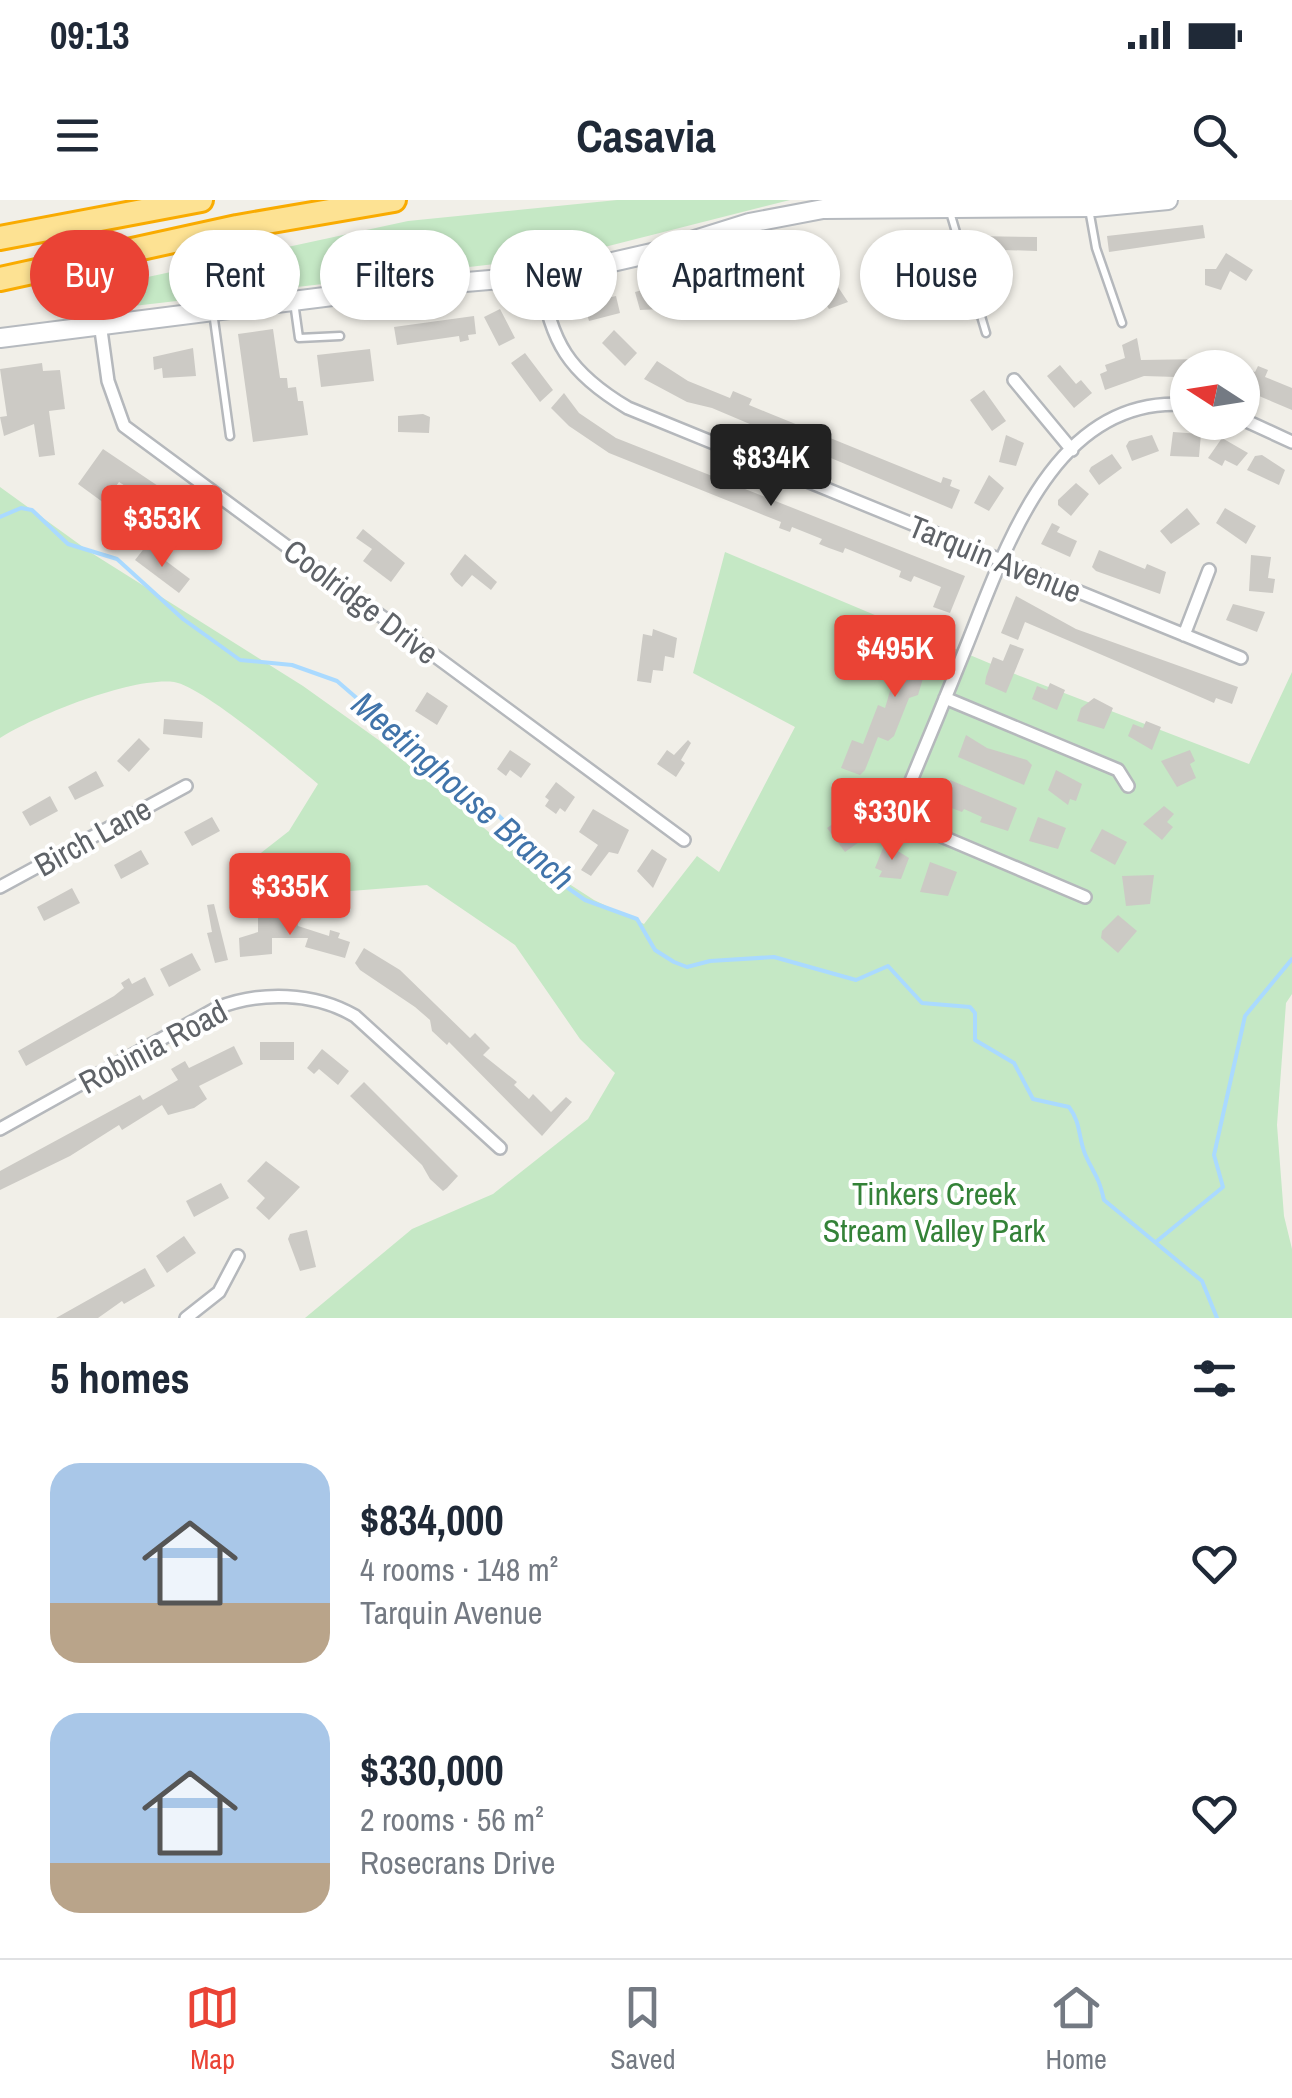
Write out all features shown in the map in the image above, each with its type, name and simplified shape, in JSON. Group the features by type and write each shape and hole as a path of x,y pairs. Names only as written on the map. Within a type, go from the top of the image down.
{"highway":[{"path":"0,238 201,200"},
{"path":"0,279 237,227 394,200"}],"main road":[{"path":"617,262 749,222 805,211 948,206 1088,208 1168,200"},
{"path":"300,300 490,280"},
{"path":"0,338 169,315"}],"street":[{"name":"Tarquin Avenue","path":"551,320 556,341 576,367 616,400 648,418 1241,658"},
{"name":"Coolridge Drive","path":"100,323 108,381 124,426 684,840"},
{"path":"1014,380 1072,450"},
{"path":"1084,896 896,817 1000,562 1034,494 1072,450 1140,410 1170,407"},
{"path":"1260,428 1292,442"},
{"path":"1184,636 1210,570"},
{"path":"946,698 1118,770 1128,786"},
{"name":"Birch Lane","path":"0,888 186,786"},
{"name":"Robinia Road","path":"0,1129 206,1013 243,999 282,997 332,1004 355,1016 500,1148"},
{"path":"186,1318 220,1292 238,1256"}],"lane":[{"path":"948,206 986,333"},
{"path":"1088,208 1096,248 1122,323"},
{"path":"214,320 230,436"},
{"path":"296,320 298,338 340,336"}],"green space":[{"path":"617,200 790,200 672,230 637,230 637,239 617,244 617,230 490,230 490,265 470,267 470,230 366,230 408,221"},
{"path":"320,240 320,284 300,287 300,244"},
{"path":"169,272 169,302 149,304 149,277"},
{"name":"Tinkers Creek Stream Valley Park","path":"0,487 90,552 303,686 380,741 490,833 594,900 644,924 697,856 719,872 795,727 693,673 725,552 1015,674 1249,764 1292,672 1292,994 1286,1003 1277,1125 1284,1216 1292,1249 1292,1318 305,1318 412,1229 493,1194 588,1119 615,1073 580,1039 515,945 427,885 338,892 289,882 258,882 257,856 289,831 318,784 247,727 187,687 156,682 110,691 60,709 0,738"}],"building":[{"path":"1203,225 1205,238 1109,252 1107,236"},
{"path":"1013,237 1037,237 1037,251 1013,250"},
{"path":"1226,253 1253,270 1246,281 1230,271 1221,290 1205,285 1205,269 1216,269"},
{"path":"490,314 490,320 506,320 515,338 499,346 484,317"},
{"path":"474,316 476,334 468,335 469,340 460,342 459,336 397,345 394,327 470,320"},
{"path":"273,329 280,378 287,378 288,388 296,387 298,401 303,401 308,435 253,442 238,334"},
{"path":"614,330 637,353 625,366 602,343"},
{"path":"1137,338 1141,360 1170,360 1170,377 1144,376 1105,390 1100,374 1107,371 1105,365 1125,358 1122,345"},
{"path":"193,348 196,376 163,378 162,368 154,370 153,357"},
{"path":"370,349 374,381 321,387 317,355"},
{"path":"525,353 553,390 540,402 511,363"},
{"path":"657,361 688,381 730,398 733,391 752,399 749,405 766,412 941,483 943,477 952,480 950,486 960,490 952,509 712,408 687,402 644,379"},
{"path":"42,363 43,371 60,370 65,409 49,411 55,455 39,457 34,424 4,436 0,417 7,416 0,369"},
{"path":"1060,365 1076,384 1081,380 1092,393 1074,408 1047,376"},
{"path":"1260,367 1268,370 1265,377 1292,388 1292,410 1260,396"},
{"path":"984,390 1006,421 992,431 970,400"},
{"path":"564,393 579,413 616,438 965,576 950,613 933,607 941,587 914,576 911,582 899,577 901,571 845,548 843,553 819,544 822,539 792,527 790,532 779,528 781,522 609,453 569,426 551,408"},
{"path":"398,416 430,417 429,433 398,432"},
{"path":"1006,435 1024,443 1016,466 999,462"},
{"path":"1152,435 1159,451 1132,461 1126,446 1129,441"},
{"path":"1172,440 1200,440 1199,457 1170,456"},
{"path":"1221,440 1248,453 1237,466 1225,460 1222,466 1208,458"},
{"path":"103,449 170,494 159,508 119,482 104,503 78,484"},
{"path":"1112,454 1122,468 1099,485 1089,471"},
{"path":"1262,455 1285,470 1279,485 1247,470 1255,456"},
{"path":"989,475 1004,488 989,511 974,503"},
{"path":"1076,483 1089,494 1071,516 1058,505 1058,500"},
{"path":"1187,508 1200,524 1171,544 1160,531"},
{"path":"1225,508 1256,526 1246,544 1216,523"},
{"path":"1052,523 1060,527 1057,532 1077,541 1070,557 1041,544"},
{"path":"363,529 405,563 391,582 363,561 372,549 356,538"},
{"path":"146,546 190,579 179,593 135,560"},
{"path":"1099,550 1145,569 1147,564 1166,572 1160,594 1096,571 1092,567"},
{"path":"465,554 497,582 491,590 472,575 462,587 455,581 450,574"},
{"path":"1251,555 1271,557 1268,578 1275,579 1273,593 1249,591"},
{"path":"1016,596 1076,629 1238,687 1232,704 1216,698 1214,703 1025,622 1018,640 1001,633"},
{"path":"1233,604 1265,612 1257,632 1226,620"},
{"path":"922,624 943,633 934,654 931,652 918,695 909,698 894,736 888,741 878,737 860,775 841,768 852,740 863,744 878,705 885,708 896,671 906,667 914,646 908,644 912,633 918,635"},
{"path":"653,629 677,638 674,658 665,656 663,671 653,670 651,683 637,681 643,634 652,636"},
{"path":"1010,644 1024,649 1006,693 985,684 993,657 1003,661"},
{"path":"1050,683 1065,690 1057,710 1032,699 1037,686 1047,690"},
{"path":"427,692 448,706 437,725 415,711"},
{"path":"1094,698 1113,708 1104,729 1077,721 1081,708"},
{"path":"164,719 203,722 202,738 163,734"},
{"path":"1146,721 1161,727 1152,750 1128,736 1133,724 1143,728"},
{"path":"966,735 987,748 1027,760 1032,765 1024,785 958,757"},
{"path":"139,738 150,749 129,772 117,761"},
{"path":"688,740 691,743 681,760 685,763 676,777 657,764 667,750 674,755"},
{"path":"510,750 531,764 521,778 510,770 506,776 497,769"},
{"path":"1190,750 1196,778 1177,787 1161,761"},
{"path":"1056,770 1082,784 1076,801 1070,799 1068,805 1048,790"},
{"path":"96,771 104,786 75,800 68,787"},
{"path":"950,780 1017,808 1008,831 980,822 982,817 964,809 962,812 941,804"},
{"path":"556,782 575,797 565,812 560,808 556,814 545,806 549,800 545,797"},
{"path":"50,796 58,811 30,826 22,812"},
{"path":"1164,806 1174,814 1167,822 1173,827 1162,840 1143,824"},
{"path":"593,809 629,830 618,854 609,852 591,876 581,870 598,845 579,832"},
{"path":"848,813 862,840 845,852 827,828"},
{"path":"212,817 220,831 192,846 184,832"},
{"path":"1038,817 1066,828 1058,849 1029,841"},
{"path":"1102,829 1127,842 1115,865 1090,851"},
{"path":"885,843 909,858 901,879 879,877 882,871 875,868"},
{"path":"652,849 667,859 653,888 637,871"},
{"path":"141,850 149,864 121,879 114,865"},
{"path":"930,862 957,872 948,896 920,892"},
{"path":"1154,875 1150,904 1126,906 1122,876"},
{"path":"72,888 80,903 44,921 37,907"},
{"path":"214,904 228,960 215,963 207,933 212,932 207,905"},
{"path":"1118,915 1137,931 1118,953 1101,938 1102,931"},
{"path":"258,918 297,918 298,926 329,936 330,930 340,933 338,938 350,942 345,958 305,947 308,938 272,938 272,954 240,957 239,938 258,932"},
{"path":"364,948 400,970 470,1038 475,1033 490,1048 483,1055 517,1082 514,1085 529,1099 533,1094 551,1112 566,1097 572,1102 542,1136 449,1042 447,1045 432,1031 430,1020 360,970 355,963"},
{"path":"192,953 201,970 169,987 160,969"},
{"path":"145,977 154,995 26,1066 18,1051 114,996 129,978 132,984"},
{"path":"260,1042 294,1042 294,1060 260,1060"},
{"path":"234,1046 243,1064 199,1086 207,1099 194,1108 168,1115 162,1105 122,1130 119,1125 70,1156 0,1190 0,1171 140,1095 143,1100 178,1080 171,1069 185,1061 189,1068"},
{"path":"322,1049 349,1071 338,1085 319,1069 314,1074 307,1068"},
{"path":"364,1082 458,1176 447,1188 443,1191 430,1179 422,1165 350,1096"},
{"path":"266,1161 300,1187 269,1220 256,1208 265,1198 247,1181"},
{"path":"221,1183 229,1198 194,1217 186,1201"},
{"path":"307,1230 316,1267 300,1271 288,1239 290,1234"},
{"path":"184,1236 196,1253 167,1273 156,1256"},
{"path":"145,1268 155,1286 124,1304 122,1301 98,1318 56,1318"}],"waterway":[{"name":"Meetinghouse Branch","path":"0,517 21,508 32,510 68,544 117,559 183,619 240,660 292,665 337,681 374,713 400,746 499,816 568,888 585,900 637,919 655,950 674,962 687,967 710,961 774,957 856,980 888,966 922,1003 970,1007 975,1013 975,1040 1014,1063 1033,1099 1069,1107 1104,1200 1202,1281 1217,1318"},
{"path":"1157,1241 1223,1187 1214,1155 1245,1016 1292,959"}]}
